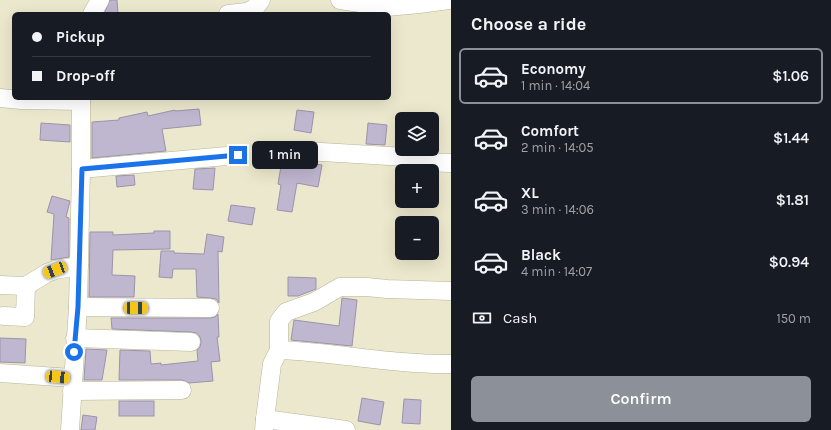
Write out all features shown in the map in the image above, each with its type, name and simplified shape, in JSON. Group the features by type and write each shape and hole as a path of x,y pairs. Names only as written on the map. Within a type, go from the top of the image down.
{"street":[{"path":"93,12 100,0"},
{"path":"240,12 255,8 260,0"},
{"path":"340,0 387,6 449,0"},
{"path":"0,98 12,99"},
{"path":"70,430 78,307 82,169 81,100"},
{"path":"305,151 406,157 420,162 451,163"},
{"path":"82,169 238,155"},
{"path":"0,285 26,286 51,272 79,266"},
{"path":"3,316 25,317 26,286"},
{"path":"346,430 264,424 272,364 279,350 279,321 286,312 314,302 340,287 451,291"},
{"path":"78,307 210,308"},
{"path":"76,338 191,342"},
{"path":"279,350 313,351 384,360 451,364"},
{"path":"0,373 72,385 182,390"}],"building":[{"path":"110,0 117,0 118,12 105,12"},
{"path":"199,109 201,125 162,129 166,151 92,158 92,122 119,120 119,118 147,112 148,116 175,110"},
{"path":"297,110 314,112 311,133 294,130"},
{"path":"41,123 70,125 70,142 40,140"},
{"path":"368,123 387,125 385,145 366,144"},
{"path":"282,160 322,165 318,187 297,183 292,212 277,210 281,185 278,184"},
{"path":"215,168 213,190 193,189 195,169"},
{"path":"134,175 135,185 117,187 116,176"},
{"path":"52,196 70,201 66,217 69,218 69,257 51,260 54,214 47,212"},
{"path":"231,205 255,208 252,225 228,221"},
{"path":"154,231 170,231 170,249 113,250 112,275 135,276 134,297 89,297 90,232 113,232 113,235 154,233"},
{"path":"207,234 224,237 222,252 218,251 219,303 216,299 197,297 196,269 173,269 172,278 159,277 161,251 204,254"},
{"path":"288,277 316,278 316,289 298,296 288,296"},
{"path":"342,298 357,300 352,346 291,340 294,320 339,326"},
{"path":"218,314 219,337 217,337 220,361 211,362 213,381 189,383 182,380 119,380 120,350 150,351 151,364 161,363 161,365 198,361 197,350 200,347 201,342 197,333 191,332 112,329 111,318 210,318 215,317"},
{"path":"0,338 26,339 25,363 0,362"},
{"path":"86,349 107,350 102,380 84,380"},
{"path":"362,398 384,402 380,425 358,421"},
{"path":"404,399 421,400 420,424 402,423"},
{"path":"119,401 154,401 154,416 119,416"},
{"path":"83,415 97,417 95,430 81,430"}],"route":[{"path":"74,352 78,307 82,169 238,155"}]}
